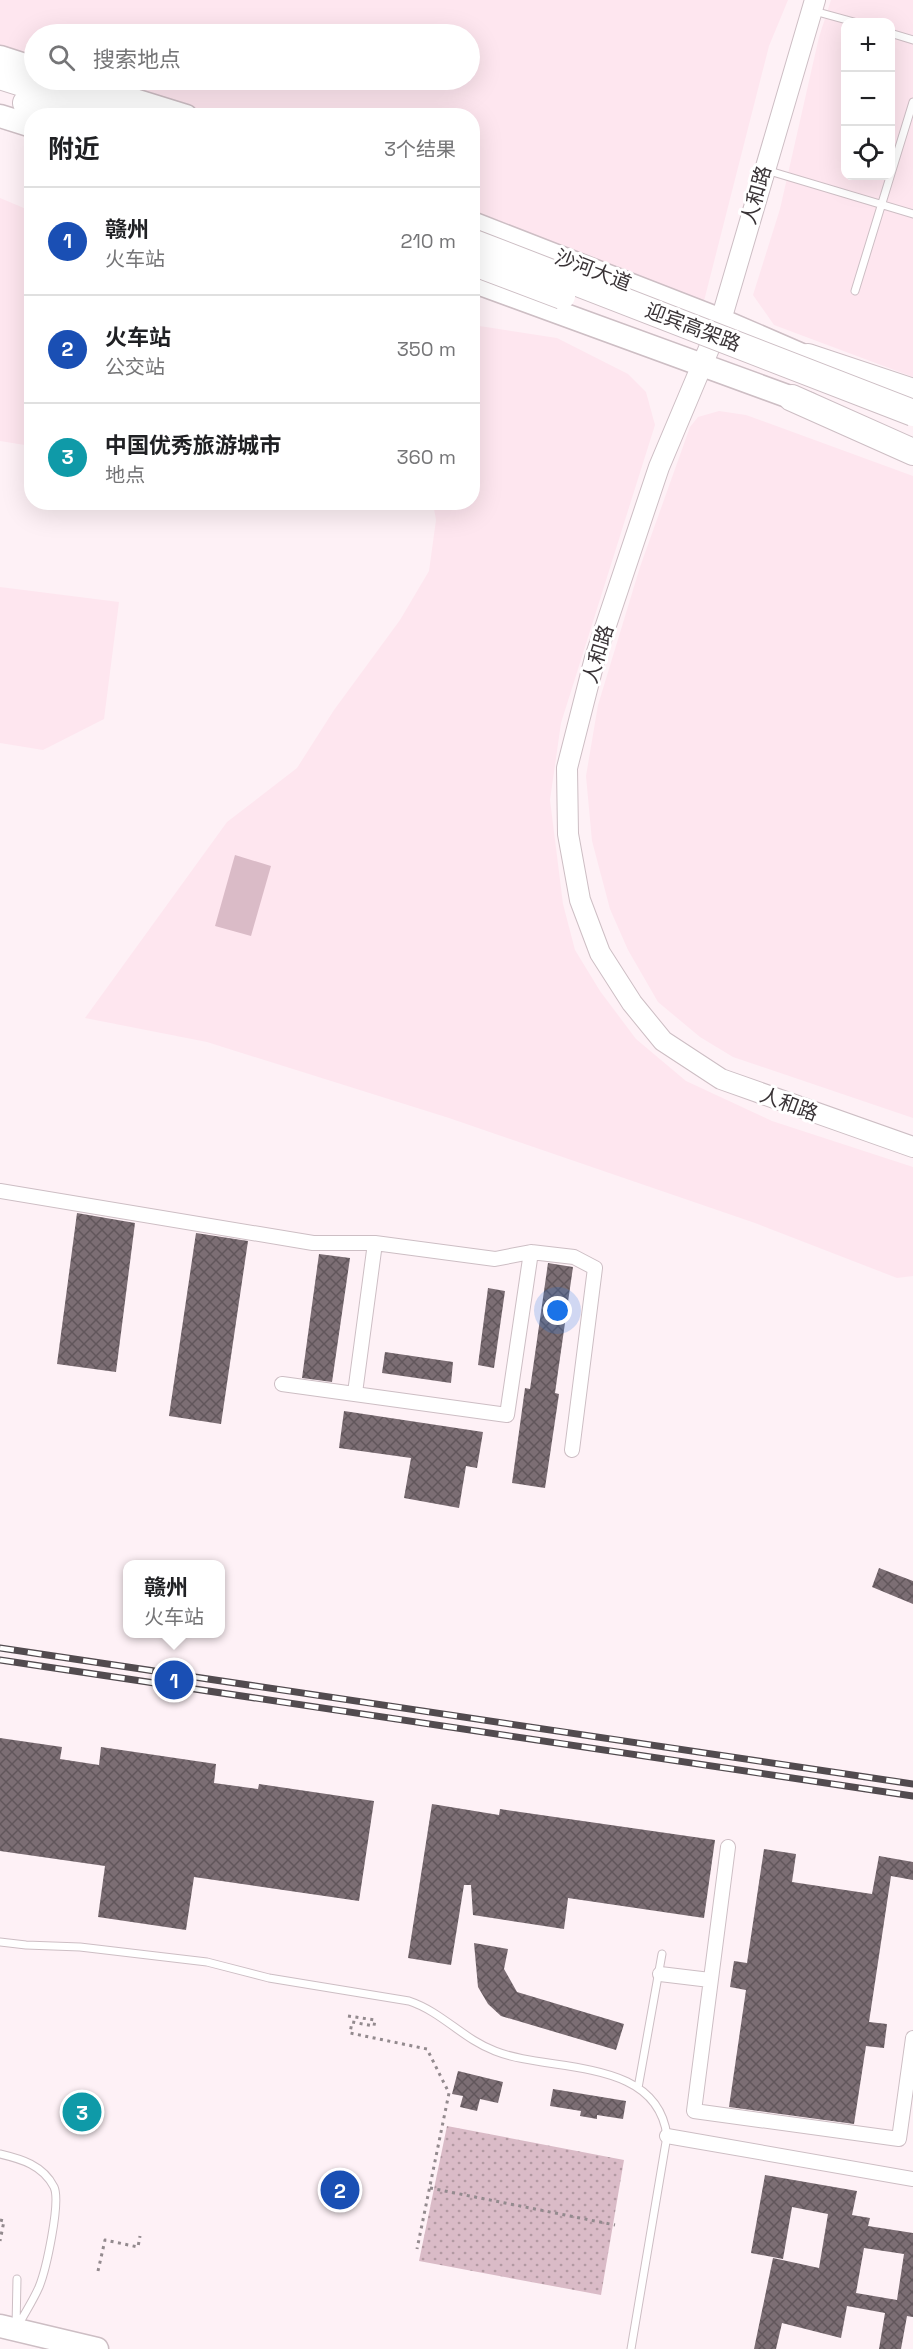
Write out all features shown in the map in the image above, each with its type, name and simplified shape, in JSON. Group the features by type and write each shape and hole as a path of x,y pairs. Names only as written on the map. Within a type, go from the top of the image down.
{"highway":[{"path":"0,76 24,84"},
{"path":"44,90 101,108"},
{"path":"0,94 42,108"},
{"name":"迎宾高架路","path":"480,245 913,412"},
{"name":"迎宾高架路","path":"480,265 913,430"},
{"path":"808,357 913,392"},
{"path":"792,398 913,452"}],"main road":[{"path":"0,57 24,65"},
{"path":"102,90 160,108"},
{"path":"0,116 24,124"},
{"name":"沙河大道","path":"480,227 721,320 913,400"},
{"path":"480,284 913,443"},
{"path":"9,2335 51,2344 97,2349"}],"street":[{"name":"人和路","path":"813,5 721,320 659,468 602,636 567,768 568,834 580,900 600,953 632,1003 663,1041 721,1079 913,1147"},
{"path":"0,1191 312,1243 375,1244 495,1260 531,1252 574,1257 595,1268 572,1450"},
{"path":"355,1393 375,1244"},
{"path":"282,1384 507,1415 531,1252"},
{"path":"728,1847 694,2111 899,2139 913,2038"},
{"path":"660,1974 710,1980"},
{"path":"667,2136 913,2179"}],"lane":[{"path":"813,5 844,18"},
{"path":"895,34 913,40"},
{"path":"855,291 913,102"},
{"path":"763,170 913,214"},
{"path":"0,1942 80,1947 207,1962 269,1978 409,2001 426,2006 468,2037 494,2051 609,2074 624,2079 638,2088 663,2117 667,2136 632,2349"},
{"path":"638,2088 662,1954"},
{"path":"0,2154 26,2161 38,2168 54,2188 57,2203 40,2285 9,2335"},
{"path":"9,2335 17,2279"}],"path":[{"path":"348,2016 375,2020 374,2026 352,2022 350,2033 427,2049 448,2093 417,2249"},
{"path":"430,2188 615,2225"},
{"path":"0,2220 4,2222 0,2241"},
{"path":"98,2271 105,2240 138,2247 140,2236"}],"shaded area":[{"path":"0,0 788,0 769,46 704,301 480,223 480,108 184,108 121,90 480,90 480,24 24,24 24,61 0,54"},
{"path":"831,0 913,0 913,377 774,325 753,295 780,209 819,37"},
{"path":"0,198 24,208 24,445 0,441"},
{"path":"480,326 557,338 628,374 646,392 655,425 561,723 550,800 563,904 575,950 600,991 636,1039 686,1081 772,1121 913,1167 913,1276 897,1278 755,1223 449,1118 207,1042 85,1018 227,822 297,768 334,710 400,620 429,571 436,520 434,510 480,510"},
{"path":"719,411 746,415 913,476 913,1118 733,1057 700,1037 658,1002 628,950 610,909 592,841 586,776 598,705 640,567 690,427 698,417"},
{"path":"0,587 119,602 104,719 43,750 0,743"},
{"path":"235,855 271,866 251,936 215,926"},
{"path":"447,2126 624,2160 601,2295 419,2261"}],"building":[{"path":"77,1213 135,1223 116,1372 57,1364"},
{"path":"196,1233 248,1241 221,1424 169,1416"},
{"path":"319,1254 350,1258 332,1382 302,1378"},
{"path":"548,1263 573,1267 555,1393 559,1394 545,1488 512,1483 525,1388 530,1389"},
{"path":"488,1288 505,1291 494,1368 478,1365"},
{"path":"385,1352 453,1362 451,1383 382,1373"},
{"path":"344,1411 483,1432 477,1468 466,1466 459,1508 404,1498 411,1458 339,1448"},
{"path":"879,1568 913,1581 913,1604 872,1587"},
{"path":"0,1738 62,1747 60,1759 99,1765 101,1747 216,1764 214,1783 258,1789 259,1784 374,1801 359,1901 194,1877 186,1930 98,1917 105,1866 0,1851"},
{"path":"432,1804 499,1815 500,1809 715,1840 704,1918 568,1898 564,1929 473,1915 471,1885 464,1885 451,1965 408,1958"},
{"path":"764,1849 796,1854 792,1882 872,1894 879,1856 913,1862 913,1880 891,1876 869,2022 887,2024 884,2048 866,2046 854,2124 729,2107 746,1990 730,1987 734,1961 747,1963"},
{"path":"474,1943 508,1949 504,1969 517,1992 624,2024 616,2050 501,2016 488,2004 478,1987"},
{"path":"458,2071 503,2082 498,2103 480,2099 477,2111 460,2107 463,2096 452,2094"},
{"path":"553,2089 626,2101 623,2119 597,2115 597,2119 580,2116 581,2111 550,2106"},
{"path":"765,2175 857,2191 852,2215 870,2218 868,2226 913,2233 913,2317 907,2316 901,2349 879,2349 885,2313 847,2306 841,2338 782,2323 776,2349 754,2349 773,2258 819,2268 828,2214 792,2207 783,2259 751,2253","holes":["864,2248 904,2254 897,2300 856,2293"]}],"railway":[{"path":"0,1648 913,1784"},
{"path":"0,1660 913,1796"}],"place":[{"name":"赣州","path":"174,1680"},
{"name":"中国优秀旅游城市","path":"82,2112"},
{"name":"火车站","path":"340,2190"}]}
